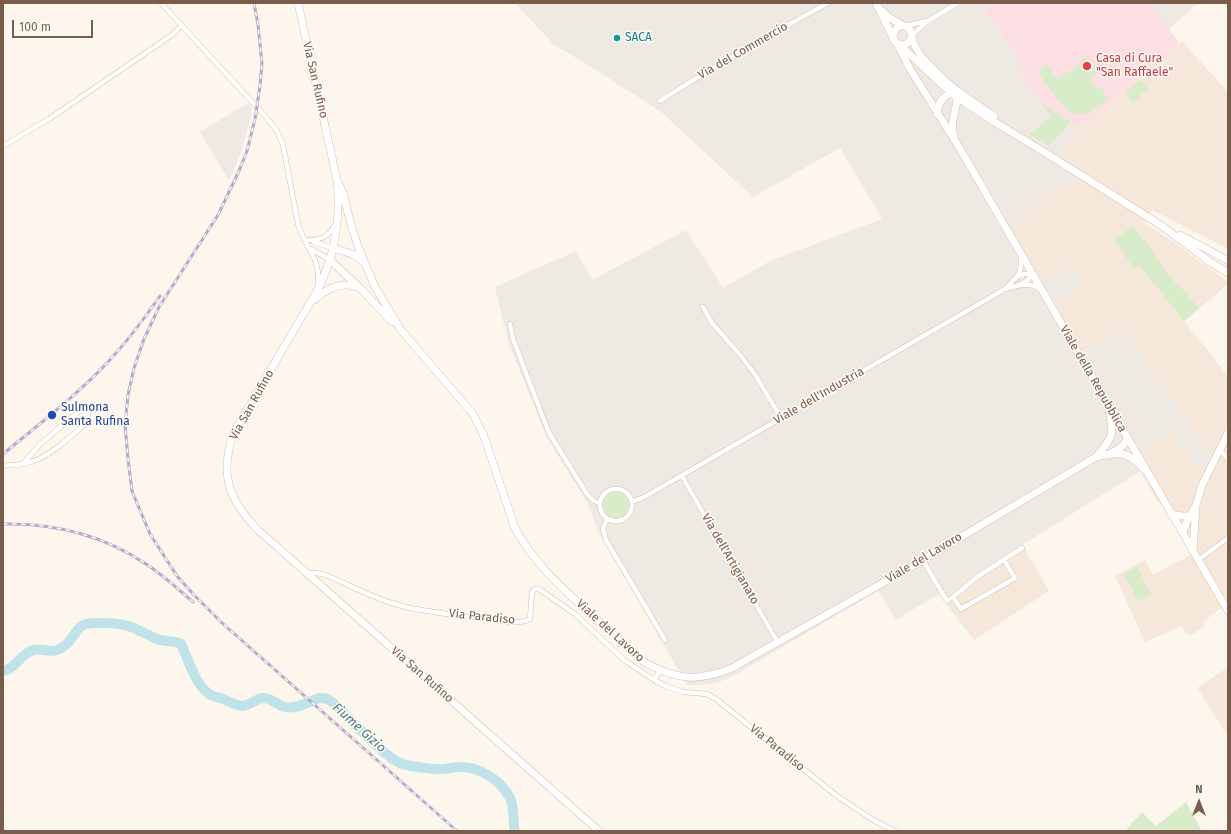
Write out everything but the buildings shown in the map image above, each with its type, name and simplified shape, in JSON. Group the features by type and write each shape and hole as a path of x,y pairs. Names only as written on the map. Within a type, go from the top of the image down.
{"street":[{"path":"161,3 266,117 277,131 283,145 298,224 302,235 314,251 330,260"},
{"name":"Via San Rufino","path":"298,3 338,180 338,218 330,260 317,291 234,432 227,456 226,469 231,492 241,511 258,530 599,831"},
{"name":"Via del Commercio","path":"660,101 746,49 828,3"},
{"path":"896,42 908,43 912,36 928,21 958,3"},
{"name":"Viale della Repubblica","path":"877,5 890,18 905,26"},
{"name":"Viale della Repubblica","path":"877,5 910,68 937,114 959,147 1228,611"},
{"path":"928,21 901,26 895,29 893,34 896,42 939,82 975,110 1162,226 1228,261"},
{"path":"3,146 49,119 172,35 182,25"},
{"path":"905,26 911,30 916,48 955,94 1041,150"},
{"path":"937,114 942,98 955,94"},
{"name":"Viale della Repubblica","path":"955,94 956,109 953,117 952,129 959,147"},
{"path":"953,117 962,109 970,108 975,110"},
{"name":"Viale del Lavoro","path":"338,180 364,263 380,296 401,330"},
{"path":"308,242 325,237 333,229 338,218"},
{"path":"1162,226 1210,262 1228,273"},
{"path":"308,242 356,255 364,263"},
{"path":"308,242 318,266 317,291"},
{"path":"1018,276 1022,270 1021,256"},
{"name":"Viale del Lavoro","path":"330,260 401,330 473,414 483,434 515,528 522,542 532,555 558,585 644,662 660,671 673,675 689,678 706,677 732,668 778,643 1096,456"},
{"path":"1018,276 1032,274"},
{"name":"Viale dell'Industria","path":"1020,285 1028,280 1032,274"},
{"name":"Viale dell'Industria","path":"1005,289 1018,276"},
{"path":"310,304 321,294 338,285 350,285 360,288"},
{"name":"Viale dell'Industria","path":"632,502 682,476 1005,289 1020,285 1031,285 1040,288"},
{"path":"703,307 712,323 756,376 781,418"},
{"path":"510,324 513,339 549,433 587,494 594,501 599,503"},
{"path":"1096,456 1112,435 1112,424 1107,404"},
{"path":"3,466 23,464 41,458 53,451 92,418 93,411 87,407 83,408 40,444 23,464"},
{"path":"1193,551 1196,505 1202,485 1228,433"},
{"path":"1108,442 1115,438 1127,438 1126,442 1120,448 1111,453"},
{"path":"1220,450 1228,460"},
{"path":"1096,456 1111,453 1123,454 1133,458 1146,471"},
{"name":"Via dell'Artigianato","path":"682,476 778,643"},
{"path":"615,488 626,492 631,498 632,502 630,513 625,519 614,521 607,519 602,514 599,503 604,493 615,488"},
{"path":"1194,524 1190,532 1183,533 1184,527 1196,505"},
{"path":"1171,514 1190,516"},
{"path":"607,519 603,530 606,540 665,640"},
{"path":"1198,560 1228,538"},
{"path":"922,559 947,601 976,578 1022,548"},
{"path":"953,597 961,609 1015,578 1004,560"},
{"name":"Via Paradiso","path":"307,573 326,575 388,602 409,608 460,616 491,618 508,622 526,621 530,619 532,592 535,589 539,589 575,614 624,660 665,686 683,692 707,694 716,699 836,796 873,820 895,831"},
{"path":"654,680 660,671"}],"shaded area":[{"path":"515,3 993,3 984,9 1022,64 1018,68 1042,103 1078,127 1060,156 1085,172 1036,202 1008,229 1040,284 1071,267 1082,285 1055,303 1082,353 1121,327 1211,456 1203,472 1170,432 1140,451 1147,467 1022,545 942,598 939,594 896,620 878,591 737,674 717,683 687,685 598,531 588,504 547,438 508,342 495,287 576,251 592,280 686,230 723,288 770,261 882,219 840,148 753,197 661,112 553,44"},
{"name":"Casa di Cura \"San Raffaele\"","path":"993,3 1152,3 1179,43 1125,93 1078,127 1042,103 1017,69 1022,64 984,9"},
{"path":"1152,3 1198,3 1169,29"},
{"path":"1182,41 1228,92 1228,249 1152,210 1144,223 1171,240 1228,282 1228,284 1184,321 1228,376 1228,616 1222,607 1203,622 1205,625 1191,636 1189,633 1187,634 1181,626 1145,642 1115,576 1145,560 1153,575 1192,554 1164,507 1157,501 1140,471 1147,467 1140,451 1170,432 1203,471 1211,456 1121,327 1082,353 1055,303 1082,285 1071,267 1040,284 1008,228 1036,202 1085,172 1060,156 1078,127 1125,93"},
{"path":"248,103 252,107 248,128 239,158 229,181 200,132"},
{"path":"1022,545 1049,591 974,640 942,598"},
{"path":"1228,667 1228,736 1197,688"}],"green space":[{"path":"1088,56 1098,73 1090,79 1096,89 1101,86 1108,99 1090,112 1081,114 1075,113 1065,108 1037,71 1047,64 1057,79 1083,63 1082,59"},
{"path":"1140,80 1148,89 1133,102 1125,93"},
{"path":"1042,103 1071,122 1048,146 1029,134 1051,117"},
{"path":"1133,226 1180,289 1182,288 1199,309 1184,321 1139,265 1134,269 1114,239"},
{"path":"616,492 625,496 629,505 625,514 616,518 607,514 603,505 607,496"},
{"path":"1137,567 1151,594 1138,601 1124,574"},
{"path":"1186,802 1201,829 1198,831 1125,831 1142,812 1156,826"}],"waterway":[{"name":"Fiume Gizio","path":"3,671 7,670 33,650 54,651 62,648 85,624 121,624 157,639 181,644 196,678 204,690 212,696 240,706 266,698 289,708 320,698 326,698 337,706 382,750 400,763 409,766 433,769 458,767 468,768 482,772 495,780 510,798 515,831"}],"railway":[{"path":"254,3 262,64 255,119 247,151 218,215 159,307 144,339 134,368 128,395 125,425 132,491 150,534 177,576 194,595 221,622 457,831"},
{"path":"3,454 83,387 95,375 128,339 160,296"},
{"path":"3,524 22,524 59,529 95,538 113,545 152,568 193,602"}],"place":[{"name":"SACA","path":"617,38"},
{"name":"Casa di Cura \"San Raffaele\"","path":"1087,66"},
{"name":"Sulmona Santa Rufina","path":"52,415"}]}
